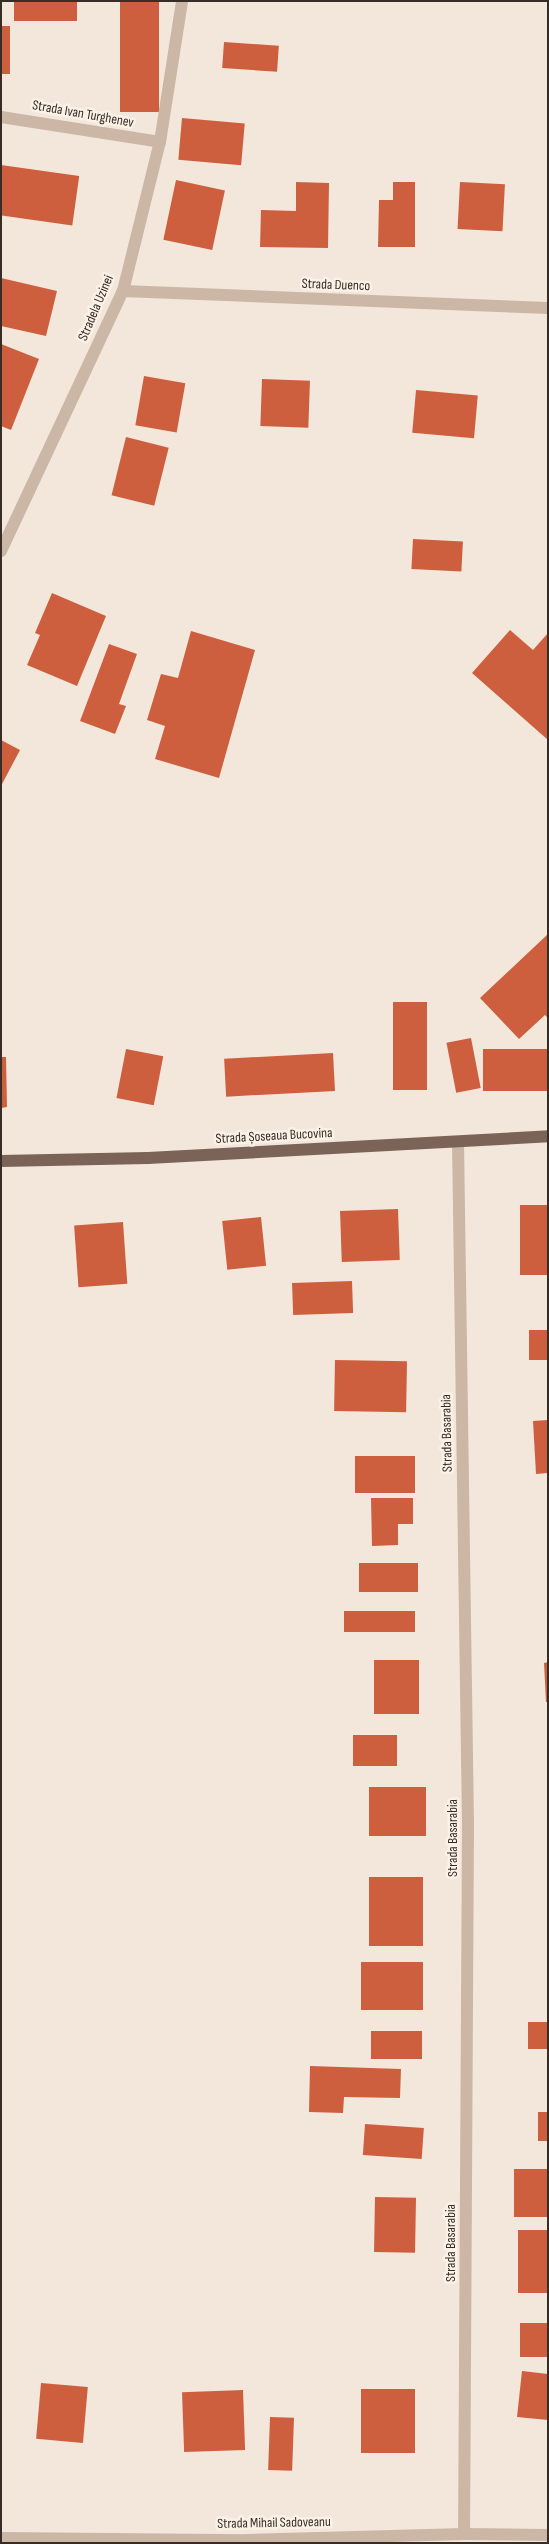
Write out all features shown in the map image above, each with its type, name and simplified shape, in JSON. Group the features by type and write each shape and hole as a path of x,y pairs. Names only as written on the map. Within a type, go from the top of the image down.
{"main road":[{"name":"Strada Șoseaua Bucovina","path":"1,1161 148,1158 548,1136"}],"street":[{"name":"Stradela Uzinei","path":"1,551 123,291 160,142 182,1"},
{"name":"Strada Ivan Turghenev","path":"1,117 160,142"},
{"name":"Strada Duenco","path":"123,291 548,308"},
{"name":"Strada Basarabia","path":"458,1142 468,1826 464,2534"},
{"name":"Strada Mihail Sadoveanu","path":"1,2538 248,2541 464,2534 548,2535"}],"building":[{"path":"14,1 77,1 77,21 14,21"},
{"path":"120,1 159,1 159,112 120,112"},
{"path":"1,26 10,26 10,74 1,74"},
{"path":"224,42 279,46 277,72 222,68"},
{"path":"182,118 245,123 241,165 178,160"},
{"path":"1,165 79,176 72,226 1,215"},
{"path":"176,180 225,190 212,250 163,240"},
{"path":"296,182 329,183 328,248 260,247 261,210 296,211"},
{"path":"393,182 415,182 415,247 378,247 379,200 393,200"},
{"path":"460,182 505,184 502,231 458,229"},
{"path":"1,278 57,291 46,336 1,326"},
{"path":"1,344 39,359 11,430 1,426"},
{"path":"144,376 185,383 177,433 135,425"},
{"path":"262,379 310,381 308,428 260,426"},
{"path":"416,390 478,395 474,438 412,433"},
{"path":"126,437 169,448 154,506 111,495"},
{"path":"413,539 463,542 461,572 411,569"},
{"path":"52,593 106,616 77,686 27,665 40,635 35,633"},
{"path":"510,630 533,650 548,633 548,740 472,673"},
{"path":"191,631 255,650 219,778 155,759 165,726 147,720 161,674 178,678"},
{"path":"109,644 137,654 119,704 126,706 115,734 80,721"},
{"path":"1,740 20,750 1,786"},
{"path":"548,934 548,1018 545,1015 519,1039 480,998"},
{"path":"393,1002 427,1002 427,1090 393,1090"},
{"path":"471,1038 481,1088 456,1093 446,1043"},
{"path":"126,1049 163,1056 154,1105 116,1098"},
{"path":"483,1049 548,1049 548,1091 483,1091"},
{"path":"333,1053 335,1091 226,1097 224,1059"},
{"path":"1,1057 6,1057 7,1107 1,1108"},
{"path":"520,1205 548,1205 548,1275 520,1275"},
{"path":"398,1209 400,1260 342,1262 340,1211"},
{"path":"261,1217 266,1266 227,1270 222,1221"},
{"path":"123,1222 127,1284 78,1287 74,1225"},
{"path":"352,1281 353,1313 293,1315 292,1283"},
{"path":"529,1330 548,1330 548,1360 529,1360"},
{"path":"335,1360 407,1361 406,1412 334,1411"},
{"path":"548,1420 548,1473 536,1474 533,1421"},
{"path":"355,1456 415,1456 415,1493 355,1493"},
{"path":"371,1498 413,1498 413,1524 398,1524 398,1545 372,1546"},
{"path":"359,1563 418,1563 418,1592 359,1592"},
{"path":"344,1611 415,1611 415,1632 344,1632"},
{"path":"374,1660 419,1660 419,1714 374,1714"},
{"path":"548,1662 548,1702 546,1702 544,1663"},
{"path":"353,1735 397,1735 397,1766 353,1766"},
{"path":"369,1787 426,1787 426,1836 369,1836"},
{"path":"369,1877 423,1877 423,1946 369,1946"},
{"path":"361,1962 423,1962 423,2010 361,2010"},
{"path":"528,2022 548,2022 548,2049 528,2049"},
{"path":"371,2031 422,2031 422,2059 371,2059"},
{"path":"310,2066 401,2069 400,2098 344,2097 343,2113 309,2112"},
{"path":"538,2112 548,2112 548,2141 538,2141"},
{"path":"365,2124 424,2128 422,2159 363,2155"},
{"path":"514,2169 548,2169 548,2217 514,2217"},
{"path":"375,2197 416,2198 415,2253 374,2252"},
{"path":"518,2230 548,2230 548,2293 518,2293"},
{"path":"520,2323 548,2323 548,2357 520,2357"},
{"path":"522,2371 548,2374 548,2420 517,2417"},
{"path":"41,2383 88,2387 83,2443 36,2439"},
{"path":"361,2389 415,2389 415,2453 361,2453"},
{"path":"243,2390 245,2450 184,2452 182,2392"},
{"path":"270,2417 294,2418 292,2471 268,2470"}]}
